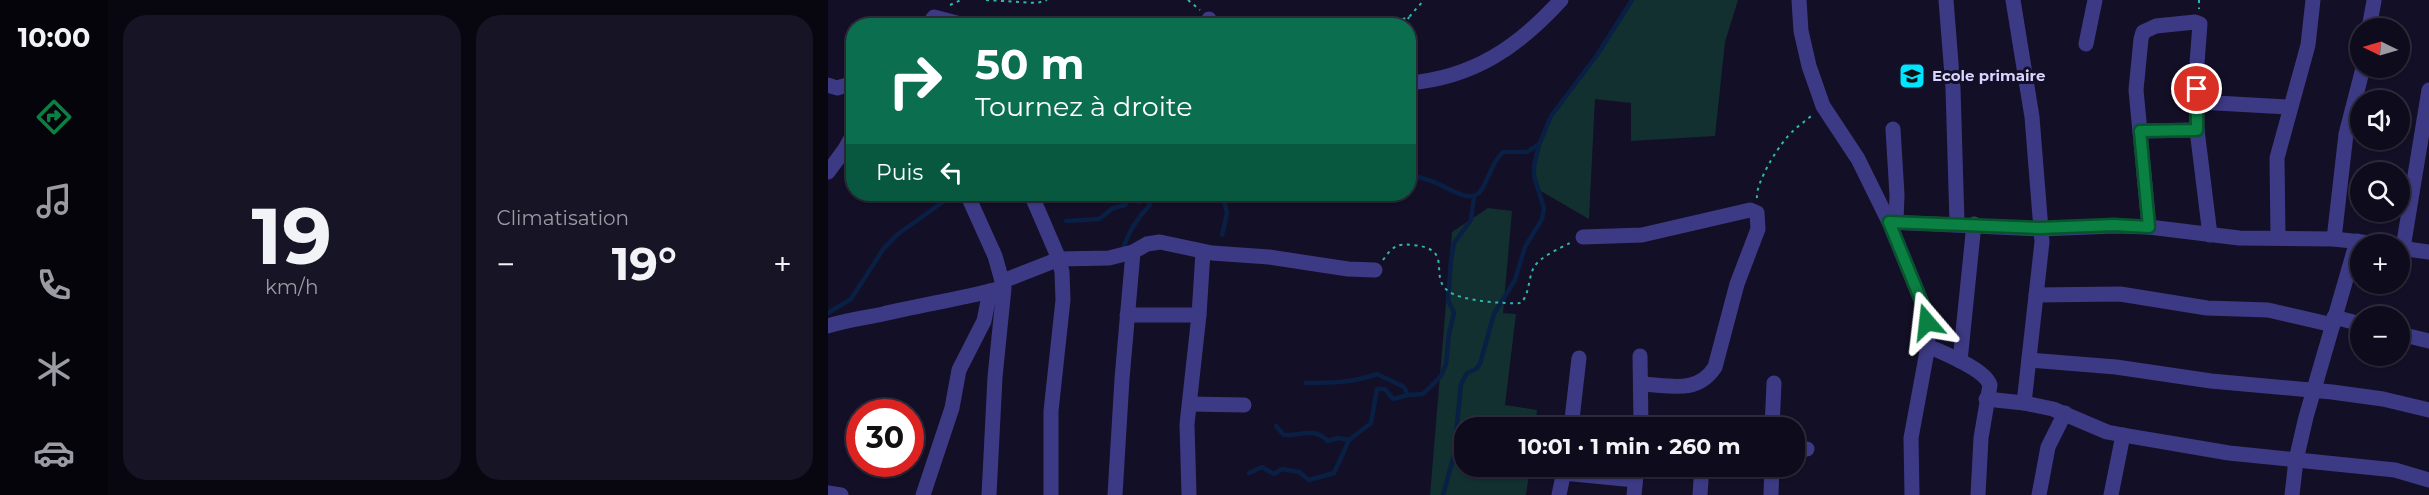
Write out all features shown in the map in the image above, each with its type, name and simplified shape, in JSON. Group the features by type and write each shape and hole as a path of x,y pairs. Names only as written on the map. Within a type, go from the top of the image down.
{"street":[{"path":"1416,82 1435,81 1476,68 1519,40 1561,0"},
{"path":"1799,0 1801,31 1806,55 1823,106 1858,159 1892,222 1925,310 1928,346 1911,438 1912,495"},
{"path":"1946,0 1953,88 1957,223"},
{"path":"2013,0 2032,117 2040,228 2040,271 2024,403"},
{"path":"2086,44 2095,0"},
{"path":"2278,237 2277,158 2308,45 2313,0"},
{"path":"2370,18 2373,1"},
{"path":"2149,227 2136,90 2143,32 2156,26 2195,22 2199,24 2196,76 2197,130 2210,235"},
{"path":"2334,239 2346,134 2360,78"},
{"path":"828,84 837,88 846,85"},
{"path":"2403,234 2429,90"},
{"path":"2198,102 2290,107"},
{"path":"1892,222 1897,195 1893,129"},
{"path":"2140,131 2197,130"},
{"path":"828,172 846,145"},
{"path":"970,201 999,287 989,495"},
{"path":"1034,201 1059,259 1063,300 1051,411 1051,495"},
{"path":"1583,237 1642,235 1750,210 1755,211 1758,229 1737,284 1715,367 1702,382 1690,386 1641,384"},
{"path":"1892,222 2040,228 2114,225 2210,235 2350,240"},
{"path":"1960,361 1974,224"},
{"path":"828,326 844,320 884,314 999,287 1059,259 1110,258 1133,252 1147,244 1160,242 1203,252 1269,257 1348,269 1375,270"},
{"path":"2410,249 2429,252"},
{"path":"1114,495 1133,252"},
{"path":"1189,495 1187,424 1199,315 1203,252"},
{"path":"2292,495 2296,460 2350,262"},
{"path":"923,495 952,408 959,370 999,287"},
{"path":"2036,295 2120,294 2207,308 2268,310 2350,323"},
{"path":"1127,315 1199,315"},
{"path":"2410,336 2429,341"},
{"path":"1928,346 1960,361 1988,379 1990,385 1981,438 1978,495"},
{"path":"1640,356 1640,417"},
{"path":"1572,417 1579,358"},
{"path":"2029,360 2116,367 2211,381 2314,390 2383,399 2429,410"},
{"path":"1772,417 1774,383"},
{"path":"1986,399 2024,403 2065,413 2107,432 2123,435 2189,447 2395,470 2429,480"},
{"path":"1190,404 1244,405"},
{"path":"2039,495 2048,447 2065,413"},
{"path":"2111,495 2123,435"},
{"path":"1559,495 1563,477"},
{"path":"1610,477 1636,481"},
{"path":"1700,495 1701,477"},
{"path":"1771,495 1772,477"},
{"path":"828,493 840,495"}],"path":[{"path":"986,0 1037,3 1047,0"},
{"path":"1406,18 1425,0"},
{"path":"1755,211 1758,205 1757,191 1777,151 1792,132 1823,106"},
{"path":"1375,270 1392,247 1401,244 1425,246 1433,249 1437,256 1441,283 1453,294 1469,299 1521,303 1538,262 1583,237"}],"green space":[{"path":"1632,0 1738,0 1725,42 1715,136 1631,141 1631,103 1595,99 1589,219 1539,190 1535,171 1536,153 1551,118 1597,55"},
{"path":"1488,208 1512,211 1503,313 1516,314 1505,405 1537,410 1536,417 1454,417 1454,477 1529,477 1526,495 1430,495 1452,232"}],"waterway":[{"path":"1443,495 1454,455 1461,384 1467,373 1476,369 1480,364 1494,314 1515,280 1525,247 1542,219 1544,208 1534,176 1539,145 1551,116 1597,55 1632,0"},
{"path":"1416,177 1460,194 1473,196 1482,189 1503,152 1527,152 1538,145"},
{"path":"1249,473 1262,467 1274,474 1282,469 1299,472 1309,480 1334,473 1349,440 1371,423 1377,389 1385,389 1393,399 1423,394 1441,376 1446,364 1454,313 1448,300 1454,243 1471,220 1474,197"},
{"path":"828,313 851,299 884,248 898,234 944,201"},
{"path":"1066,221 1099,219 1113,208 1125,205 1128,201"},
{"path":"1137,201 1141,201"},
{"path":"1123,250 1134,226 1150,205 1149,201"},
{"path":"1222,235 1227,213 1224,201"},
{"path":"1306,383 1349,381 1377,374 1404,387 1408,395"},
{"path":"1276,426 1284,435 1312,433 1328,441 1338,438 1349,440"}],"place":[{"name":"Ecole primaire","path":"1912,76"}],"route":[{"path":"1927,322 1925,310 1889,222 2040,228 2114,225 2149,227 2140,131 2197,130 2197,89"}]}
